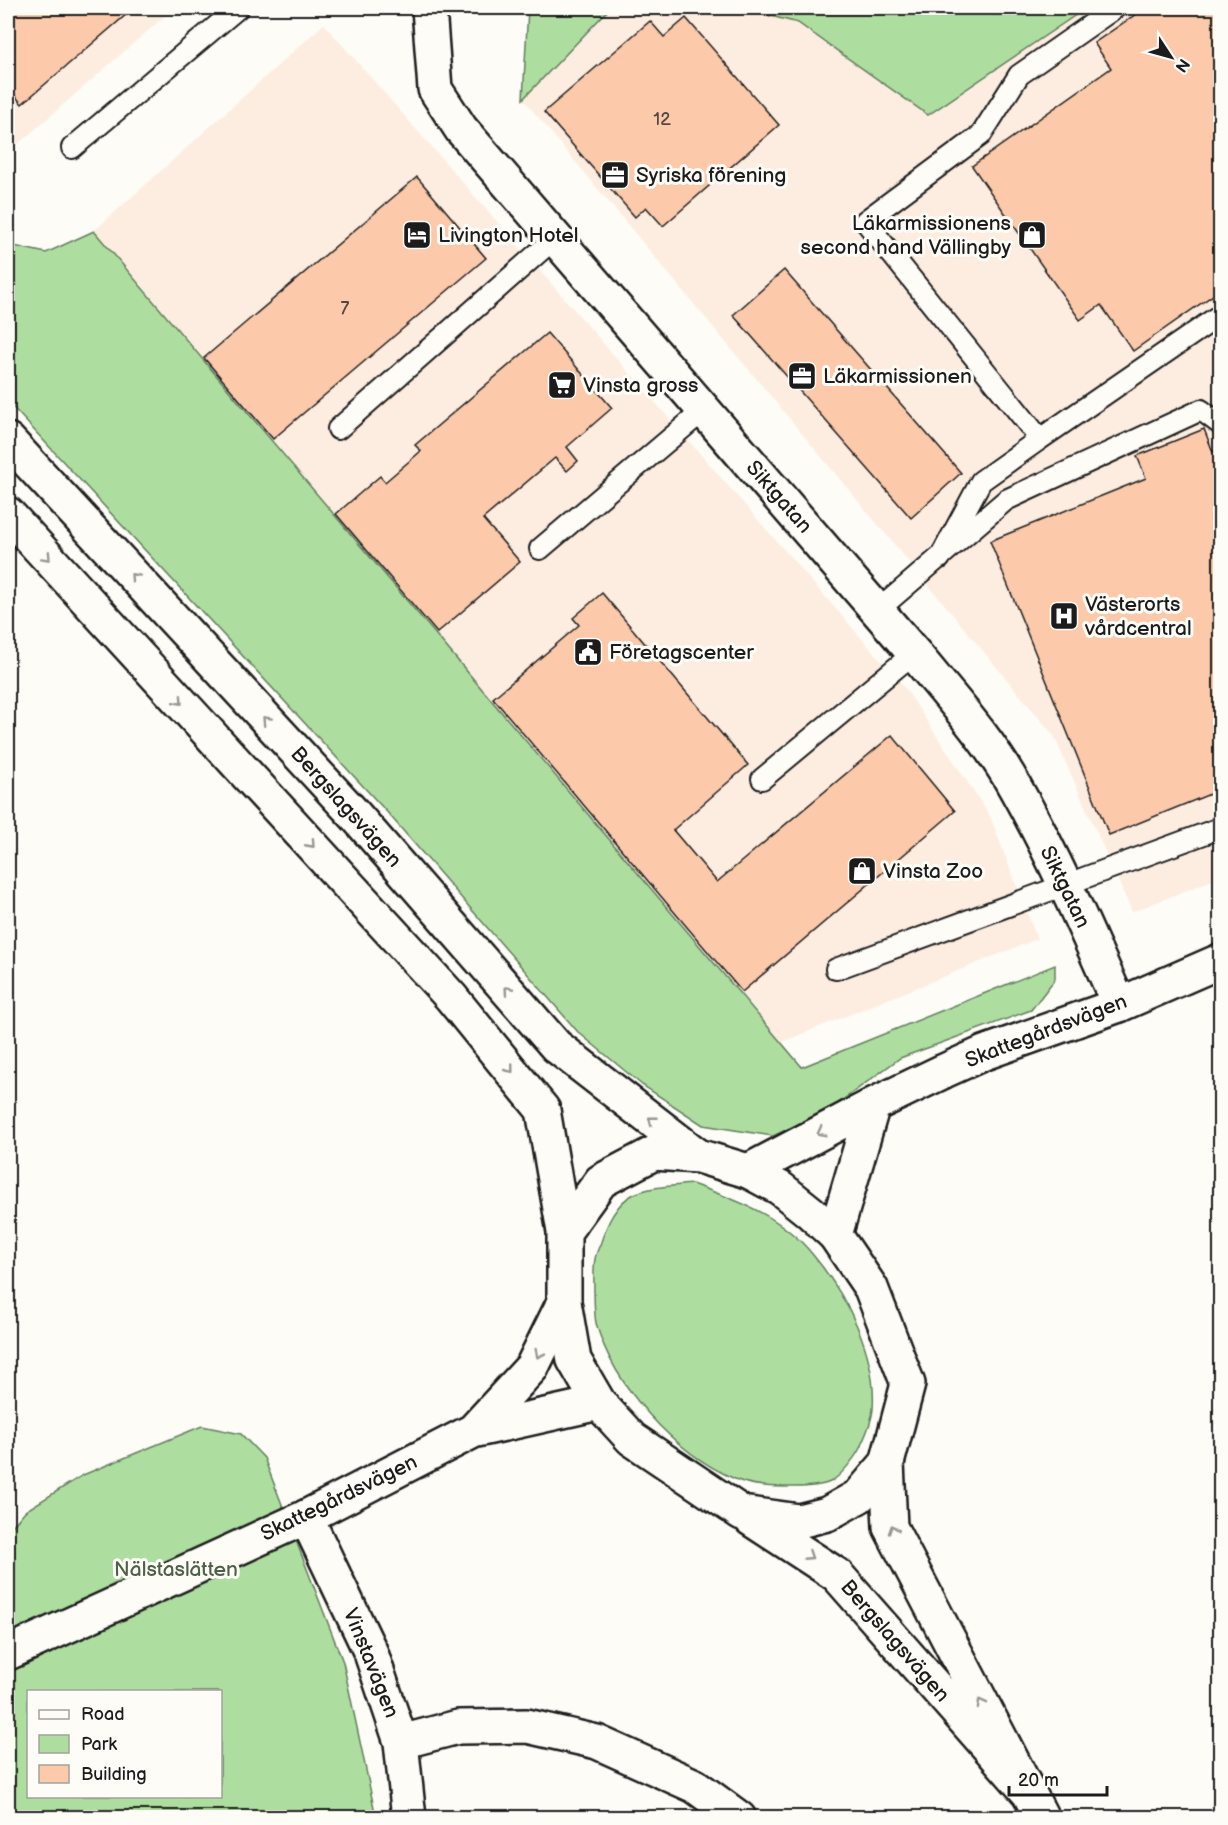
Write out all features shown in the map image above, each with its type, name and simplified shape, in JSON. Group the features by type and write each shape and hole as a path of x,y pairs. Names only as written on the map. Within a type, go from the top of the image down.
{"main road":[{"name":"Siktgatan","path":"424,14 435,89 460,129 914,653 974,726 1016,787 1065,886 1119,1005"},
{"name":"Bergslagsvägen","path":"8,441 355,815 556,1046 698,1156"},
{"name":"Bergslagsvägen","path":"8,514 451,997 543,1110 564,1232 564,1302 574,1360 599,1403 632,1439 837,1575 1035,1805"},
{"name":"Skattegårdsvägen","path":"748,1171 873,1105 984,1053 1119,1005 1221,961"},
{"path":"835,1235 873,1105"},
{"name":"Bergslagsvägen","path":"564,1232 601,1181 654,1153 698,1156 748,1171 787,1194 835,1235 871,1288 908,1384 887,1463 890,1527 1035,1805"},
{"name":"Skattegårdsvägen","path":"473,1431 532,1367 564,1302"},
{"name":"Skattegårdsvägen","path":"8,1653 306,1516 473,1431 599,1403"},
{"name":"Bergslagsvägen","path":"742,1513 799,1521 827,1514 859,1496 887,1463"},
{"name":"Vinstavägen","path":"306,1516 371,1653 401,1742 409,1818"},
{"path":"401,1742 458,1727 527,1726 537,1728 597,1742 695,1786 739,1818"}],"lane":[{"path":"72,148 238,8"},
{"path":"1040,439 865,221 981,135 1019,75 1115,8"},
{"path":"338,429 555,238"},
{"path":"940,558 981,481 1221,315"},
{"path":"540,549 704,410"},
{"path":"877,611 1006,500 1201,410 1221,424"},
{"path":"762,779 914,653"},
{"path":"836,969 1221,828"}],"shaded area":[{"path":"8,8 174,8 17,145 8,133"},
{"path":"610,8 740,8 798,23 928,115 1086,8 1220,8 1220,877 1132,912 1054,736 523,99"},
{"path":"324,24 905,688 990,816 1037,939 782,1042 94,231"}],"green space":[{"path":"528,8 610,8 523,99"},
{"path":"740,8 1086,8 928,115 798,23"},
{"path":"94,231 802,1067 1055,965 1055,979 1031,1010 900,1058 830,1109 773,1136 703,1125 642,1085 578,1032 386,811 8,402 8,239 14,246 46,253"},
{"path":"692,1184 758,1211 801,1241 826,1271 848,1307 865,1347 873,1388 873,1409 868,1429 858,1452 843,1472 830,1482 803,1487 764,1486 742,1482 713,1467 690,1453 650,1415 632,1394 605,1347 596,1323 594,1272 596,1255 609,1221 617,1208 634,1194 655,1188"},
{"name":"Nälstaslätten","path":"202,1426 241,1434 264,1458 343,1662 376,1817 8,1818 8,1531 25,1511 83,1475"}],"building":[{"path":"8,8 134,8 22,104 8,87"},
{"path":"1145,8 1220,8 1220,290 1133,351 1101,305 1080,320 972,166 1111,68 1094,43"},
{"path":"686,18 779,125 663,226 646,207 635,217 544,112 650,21 664,37"},
{"path":"417,177 486,258 273,439 204,358"},
{"path":"784,270 961,473 911,518 733,315"},
{"path":"547,333 612,408 567,447 578,461 567,471 555,458 483,519 520,562 437,633 336,514 380,476 385,482 421,451 415,445"},
{"path":"1204,429 1213,452 1220,449 1220,790 1109,835 990,541 1146,478 1137,456"},
{"path":"602,593 748,765 673,830 717,882 892,735 955,811 742,992 493,698 579,625 573,618"}],"place":[{"name":"Syriska förening","path":"615,175"},
{"name":"Livington Hotel","path":"417,235"},
{"name":"Läkarmissionens second hand Vällingby","path":"1032,235"},
{"name":"Läkarmissionen","path":"802,376"},
{"name":"Vinsta gross","path":"562,385"},
{"name":"Västerorts vårdcentral","path":"1064,616"},
{"name":"Företagscenter","path":"588,652"},
{"name":"Vinsta Zoo","path":"862,871"}]}
